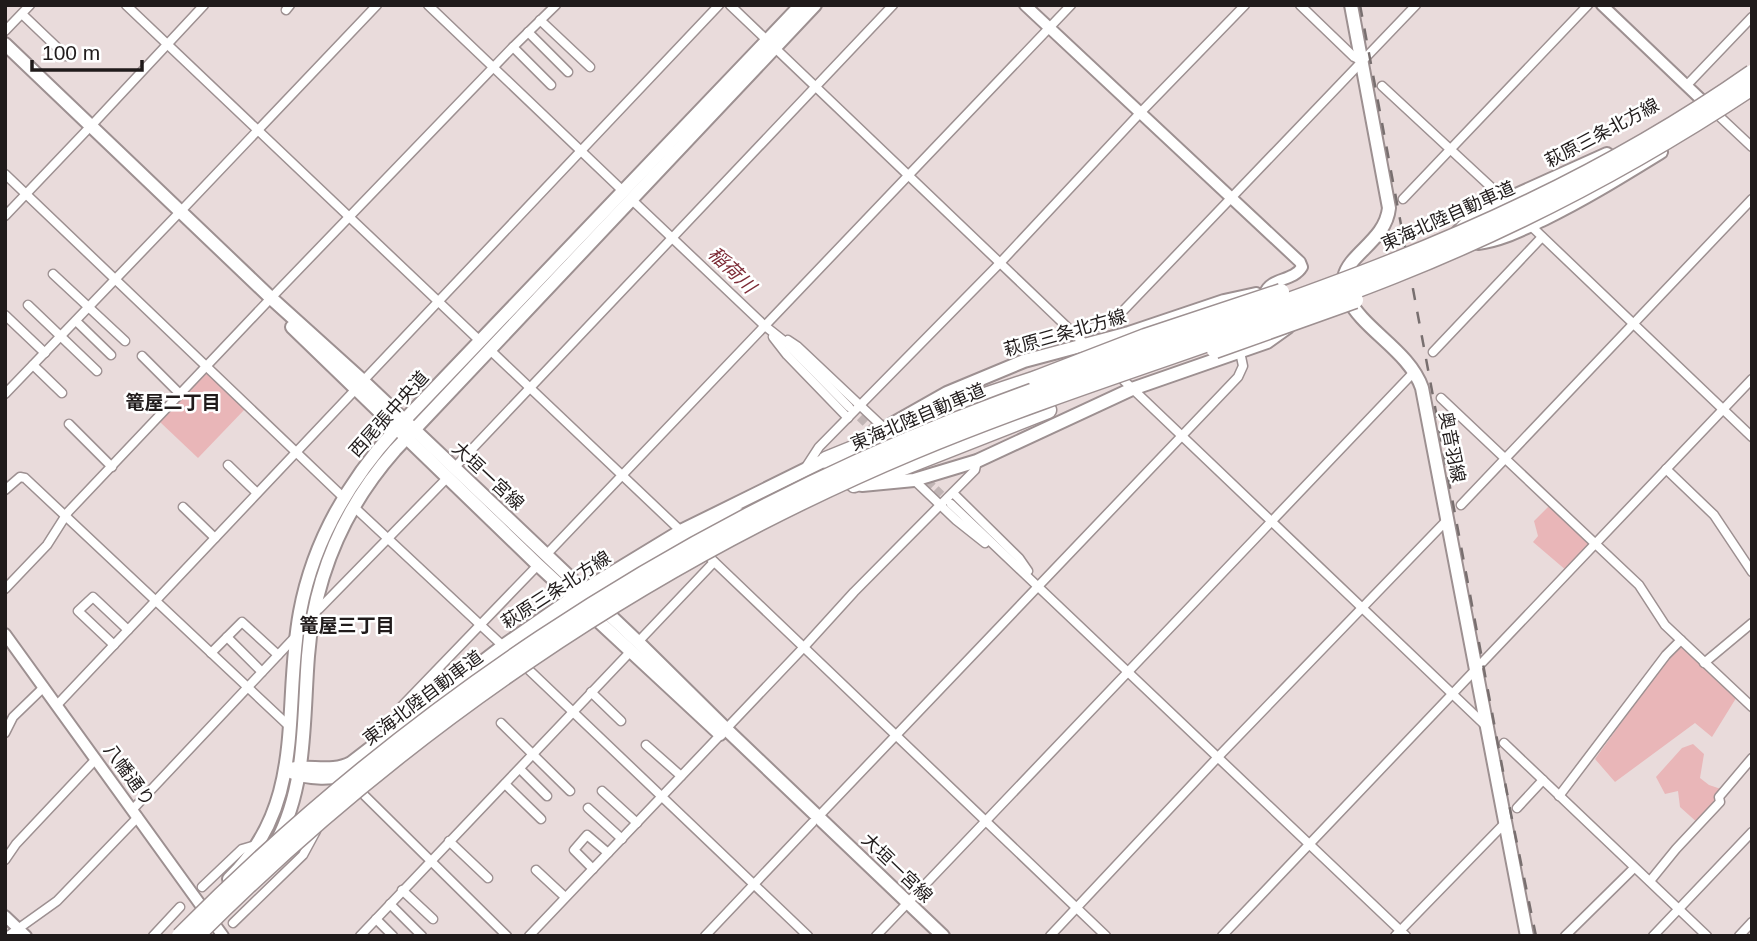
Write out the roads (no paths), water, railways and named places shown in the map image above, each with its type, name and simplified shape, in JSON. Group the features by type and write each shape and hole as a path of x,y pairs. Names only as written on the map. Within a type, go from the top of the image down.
{"highway":[{"name":"東海北陸自動車道","path":"180,936 237,878 298,823 452,698 578,613 719,531 811,484 907,440 1085,372 1388,264 1459,235 1633,147 1752,73"},
{"name":"東海北陸自動車道","path":"196,936 306,831 427,732 584,622 724,541 818,494 959,432 1392,276 1480,239 1630,162 1752,87"},
{"path":"826,460 969,402 1145,337 1424,244 1550,191"},
{"path":"845,487 1048,410 1345,304 1424,269 1480,239"}],"main road":[{"name":"西尾張中央道","path":"771,44 801,5"},
{"name":"西尾張中央道","path":"172,936 236,872 259,844 275,808 286,770 297,635 304,595 314,558 369,460 405,430 771,44 815,5"},
{"path":"1344,286 1346,268 1379,233 1388,217 1389,208 1351,5"},
{"name":"大垣一宮線","path":"5,44 88,129"},
{"name":"大垣一宮線","path":"5,54 359,385 906,906 943,936"},
{"name":"萩原三条北方線","path":"1432,252 1449,241 1478,213 1612,152 1701,99 1752,64"},
{"name":"萩原三条北方線","path":"685,535 792,497 845,487 914,480 977,460 1132,389 1276,337 1317,301 1344,286 1432,252 1497,240 1593,194 1752,94"},
{"name":"萩原三条北方線","path":"300,771 346,766 503,646 582,597 685,535 947,393 990,373 1224,302 1265,293 1322,291 1344,286"},
{"name":"奥音羽線","path":"1344,286 1360,317 1419,380 1527,936"},
{"name":"西尾張中央道","path":"204,936 269,856 287,817 300,771 309,637 314,608 325,564 348,501"},
{"name":"萩原三条北方線","path":"286,770 337,777 348,774 582,597"},
{"name":"大垣一宮線","path":"906,906 932,936"}],"street":[{"path":"5,31 30,5"},
{"path":"126,5 1106,936"},
{"path":"5,216 204,5"},
{"path":"5,394 377,5"},
{"path":"428,5 671,238 783,341 849,407"},
{"path":"5,589 47,545 66,516 180,394 556,5"},
{"path":"57,705 719,5"},
{"path":"730,5 1486,726"},
{"path":"314,608 319,609 451,473 528,388 893,5"},
{"path":"1026,5 1301,264 1296,276 1271,284 1265,293"},
{"path":"408,718 401,707 1071,5"},
{"path":"804,470 819,447 1000,263 1245,5"},
{"path":"1300,5 1354,57 1362,61"},
{"path":"1073,332 1100,326 1115,318 1416,5"},
{"path":"1403,199 1588,5"},
{"path":"1602,5 1752,147"},
{"path":"22,14 66,57"},
{"path":"1687,85 1752,17"},
{"path":"540,20 590,67"},
{"path":"528,32 568,72"},
{"path":"513,47 551,85"},
{"path":"1382,86 1752,437"},
{"path":"5,174 503,646"},
{"path":"1461,505 1752,199"},
{"path":"1433,352 1542,237"},
{"path":"53,274 125,341"},
{"path":"705,936 894,734 1242,372 1241,351 1224,302"},
{"path":"28,305 97,370"},
{"path":"5,315 45,353"},
{"path":"1115,318 1129,333"},
{"path":"76,321 111,355"},
{"path":"765,326 797,346 884,428"},
{"path":"765,326 787,355 848,418"},
{"path":"142,356 180,394"},
{"path":"33,365 62,393"},
{"path":"876,936 1414,372"},
{"path":"1222,936 1476,671 1594,542 1752,379"},
{"path":"1441,398 1639,584 1665,625 1752,707"},
{"path":"69,424 112,467"},
{"path":"529,936 804,648 854,592 975,470 977,460"},
{"path":"228,465 257,493"},
{"path":"1666,469 1713,515 1750,565"},
{"path":"5,490 20,477 25,478 290,727"},
{"path":"914,480 1006,562 1039,586"},
{"path":"953,493 1019,558 1039,586"},
{"path":"951,504 1309,843 1401,934 1505,823"},
{"path":"183,507 215,538"},
{"path":"1049,936 1448,519"},
{"path":"360,936 714,562"},
{"path":"114,645 78,611 93,597 128,630"},
{"path":"211,653 242,622 278,655"},
{"path":"1704,663 1752,623"},
{"name":"八幡通り","path":"5,635 223,936"},
{"path":"8,936 22,932 57,901 297,635"},
{"path":"227,637 262,672"},
{"path":"233,923 310,846 313,835 331,816 492,694 576,637"},
{"path":"1559,796 1666,655 1681,640"},
{"path":"528,669 808,936"},
{"path":"479,675 492,694"},
{"path":"5,733 8,718 44,687"},
{"path":"591,692 621,721"},
{"path":"501,723 570,791"},
{"path":"1504,743 1707,936"},
{"path":"646,745 681,776"},
{"path":"1650,881 1720,802 1719,797 1752,758"},
{"path":"5,860 16,844 96,760"},
{"path":"520,769 547,796"},
{"path":"1517,808 1543,780"},
{"path":"505,784 541,819"},
{"path":"602,791 637,823"},
{"path":"363,794 508,936"},
{"path":"588,808 622,839"},
{"path":"1653,936 1752,832"},
{"path":"593,869 574,850 587,835 608,853"},
{"path":"449,841 488,878"},
{"path":"202,887 232,857 247,846 259,844"},
{"path":"269,856 285,873"},
{"path":"232,857 236,872"},
{"path":"1565,936 1634,868"},
{"path":"536,870 565,897"},
{"path":"402,890 433,919"},
{"path":"390,904 422,936"},
{"path":"153,936 180,907"},
{"path":"5,916 22,932"},
{"path":"376,919 393,936"},
{"path":"1739,936 1752,922"}],"tunnel":[{"path":"851,409 877,434"},
{"path":"910,464 951,504"}],"railway":[{"path":"1360,5 1536,936"}],"district":[{"name":"篭屋二丁目","path":"173,402"},
{"name":"篭屋三丁目","path":"347,625"}],"water label":[{"name":"稲荷川","path":"732,270"}]}
